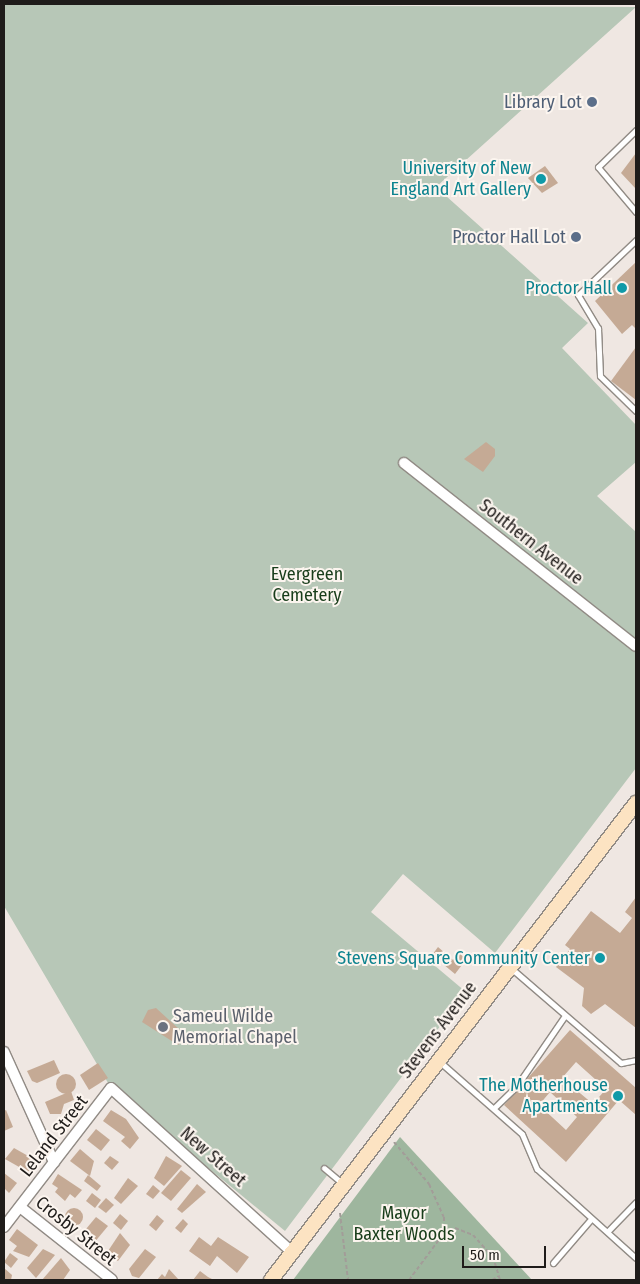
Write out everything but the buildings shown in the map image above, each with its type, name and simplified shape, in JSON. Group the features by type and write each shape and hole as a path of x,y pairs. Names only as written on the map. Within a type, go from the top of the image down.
{"main road":[{"name":"Stevens Avenue","path":"271,1280 636,803"}],"street":[{"name":"Southern Avenue","path":"404,463 636,646"},
{"path":"4,1052 54,1162"},
{"name":"Leland Street","path":"4,1227 111,1088"},
{"name":"New Street","path":"111,1088 292,1252"},
{"name":"Crosby Street","path":"20,1207 112,1280"}],"lane":[{"path":"636,130 598,167 636,212"},
{"path":"636,240 578,295 598,328 600,376 636,411"},
{"path":"510,966 564,1017 621,1063 636,1060"},
{"path":"495,1107 516,1086 564,1017"},
{"path":"438,1060 495,1107 522,1134 537,1169 636,1258"},
{"path":"324,1168 344,1185"},
{"path":"608,1231 636,1202"},
{"path":"553,1263 591,1218"}],"path":[{"path":"394,1142 429,1184 444,1217 444,1233"},
{"path":"340,1213 348,1280"},
{"path":"409,1280 444,1233 455,1228 474,1235 493,1257 500,1280"},
{"path":"492,1280 498,1276"}],"green space":[{"name":"Evergreen Cemetery","path":"4,4 636,7 436,187 588,323 562,348 636,425 636,462 597,496 636,532 636,768 495,953 403,874 371,912 466,992 285,1231 111,1088 4,906"},
{"name":"Mayor Baxter Woods","path":"400,1137 474,1217 532,1280 293,1280"}],"place":[{"name":"Library Lot","path":"592,102"},
{"name":"University of New England Art Gallery","path":"541,179"},
{"name":"Proctor Hall Lot","path":"576,237"},
{"name":"Proctor Hall","path":"622,288"},
{"name":"Stevens Square Community Center","path":"600,958"},
{"name":"Sameul Wilde Memorial Chapel","path":"163,1027"},
{"name":"The Motherhouse Apartments","path":"618,1096"}]}
